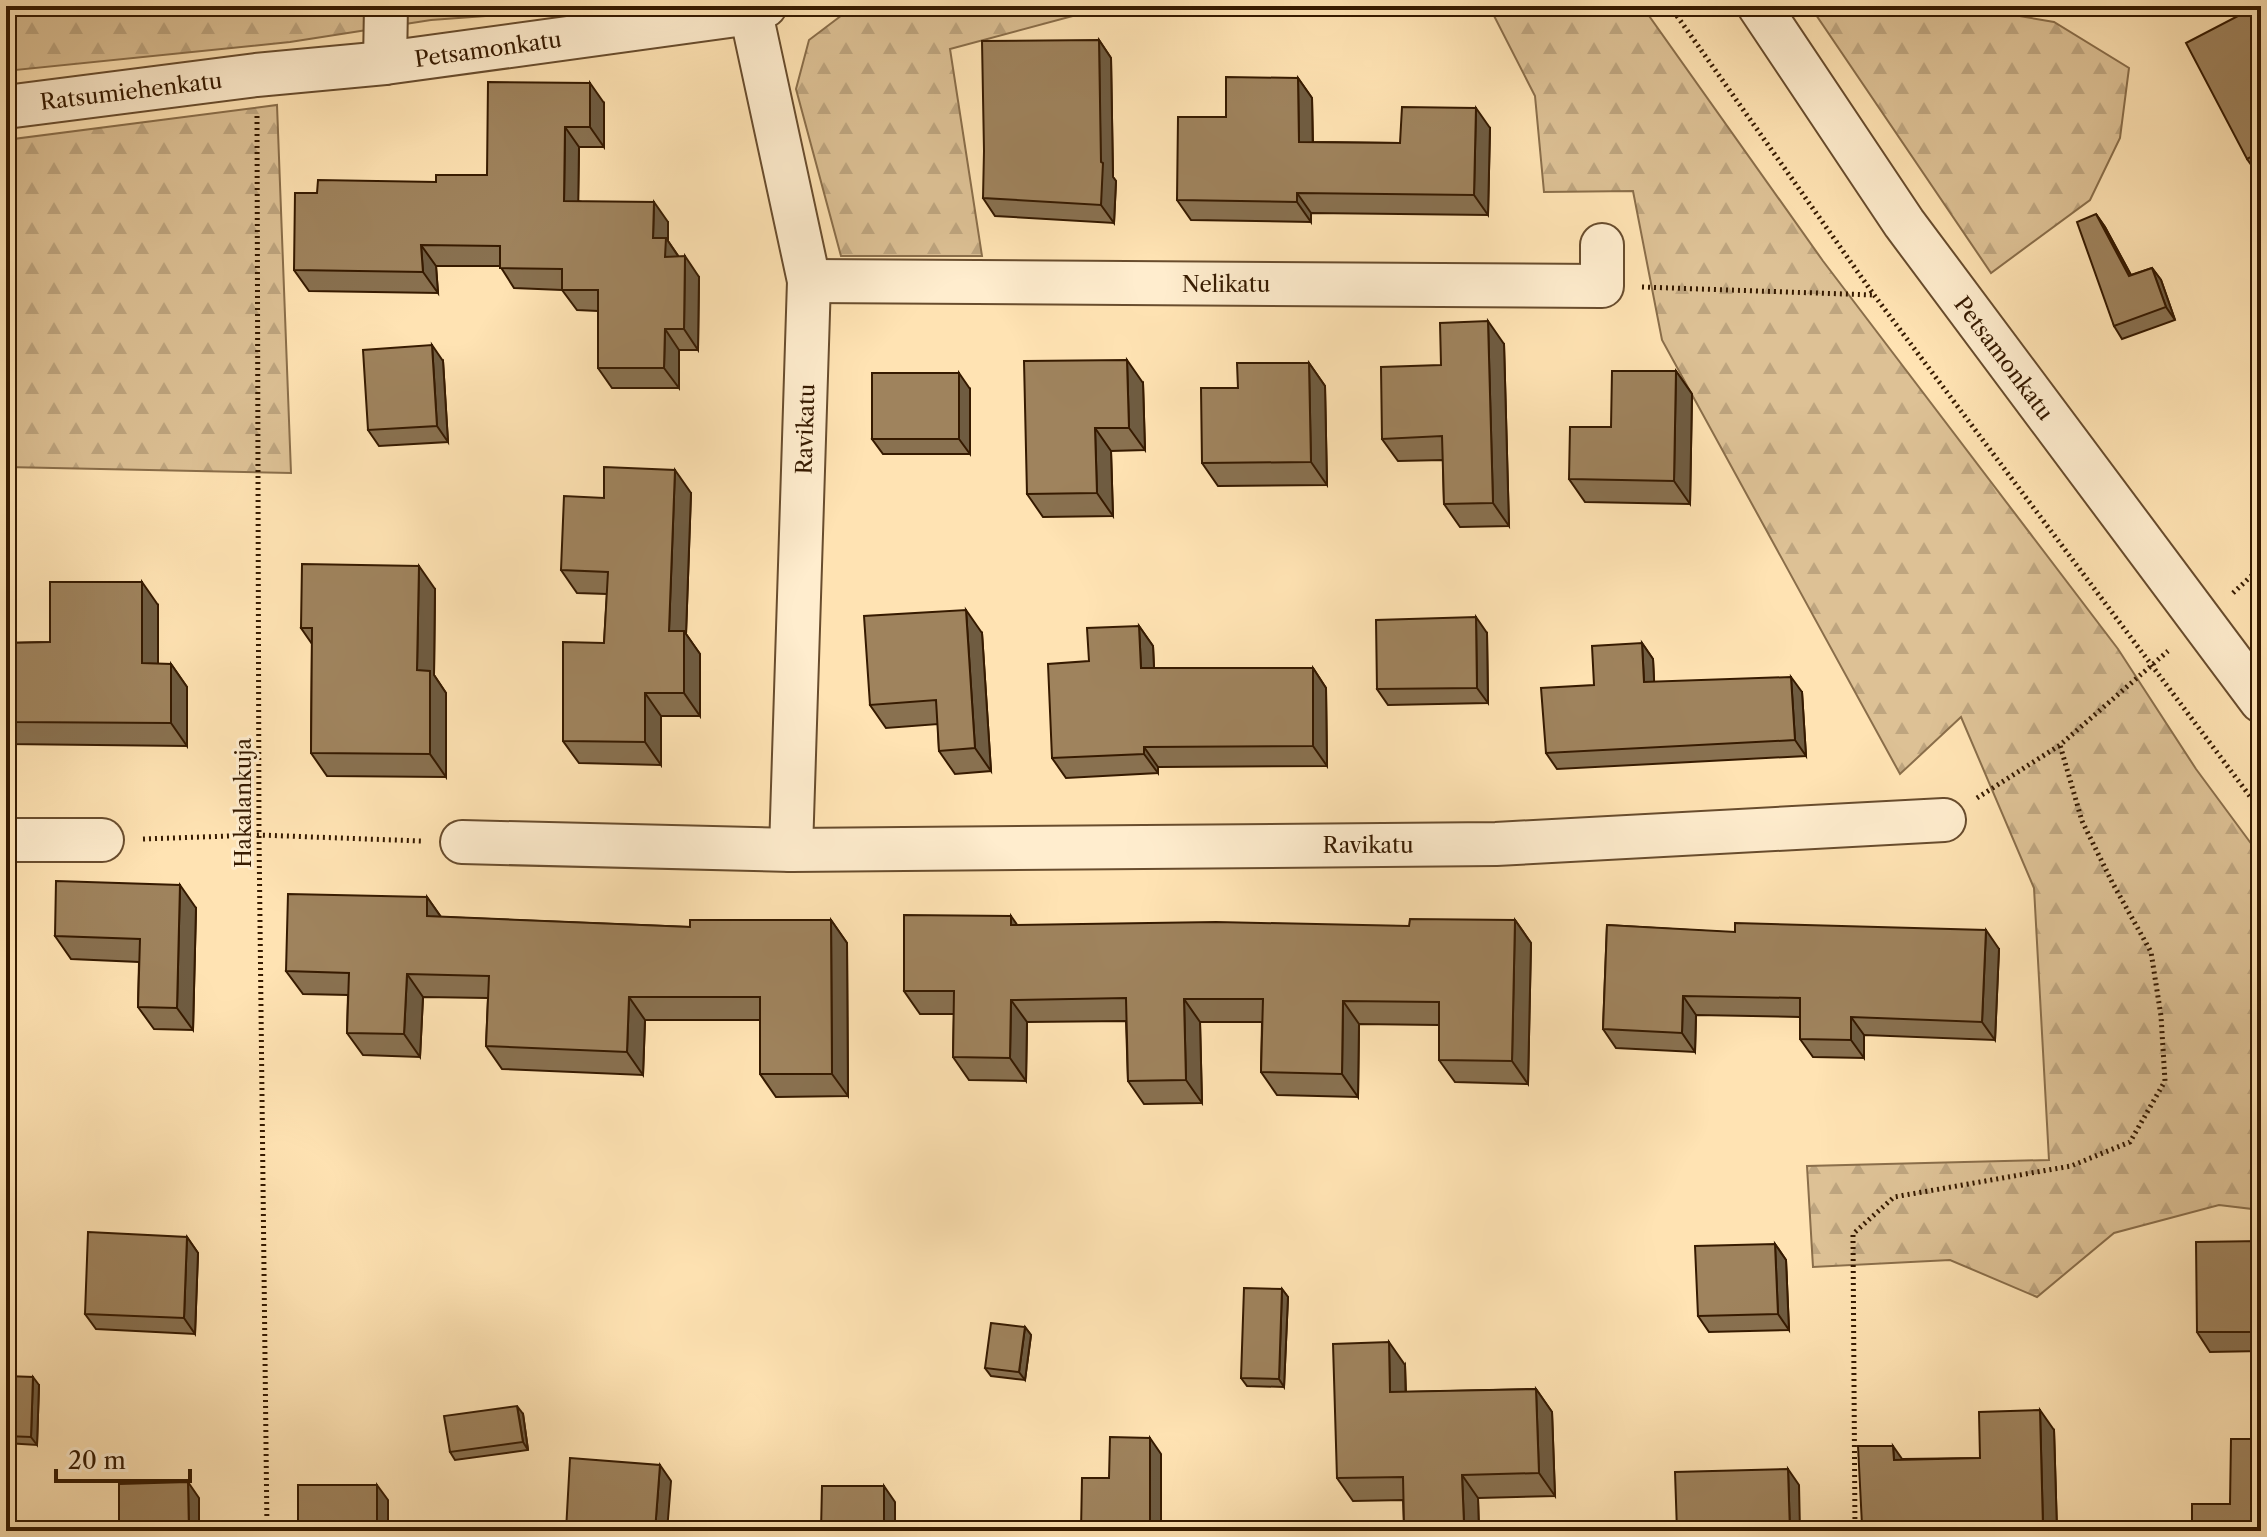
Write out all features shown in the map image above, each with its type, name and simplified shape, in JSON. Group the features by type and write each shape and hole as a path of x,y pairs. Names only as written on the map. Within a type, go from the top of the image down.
{"street":[{"path":"385,63 386,6"},
{"name":"Petsamonkatu","path":"1759,6 1904,223 2261,701"},
{"name":"Petsamonkatu","path":"256,75 385,63 758,10"},
{"name":"Ravikatu","path":"758,10 809,281 791,850"},
{"name":"Ratsumiehenkatu","path":"6,107 256,75"},
{"name":"Nelikatu","path":"809,281 1602,266"},
{"name":"Ravikatu","path":"462,842 791,850 1496,844 1944,820"},
{"path":"6,840 102,840"}],"path":[{"path":"1670,6 1874,295 2261,811"},
{"name":"Hakalankuja","path":"256,75 259,835 267,1531"},
{"path":"1602,266 1874,295"},
{"path":"1944,820 2060,745 2152,665"},
{"path":"1855,1531 1853,1234 1894,1197 2071,1166 2130,1142 2165,1081 2161,1016 2151,952 2082,821 2060,745"},
{"path":"102,840 259,835 462,842"}],"green space":[{"path":"13,6 620,6 431,20 290,42 6,71 6,46 12,46"},
{"path":"854,6 1110,6 950,49 982,256 841,256 796,89 809,40"},
{"path":"1489,6 1642,6 1823,261 2118,649 2196,769 2261,857 2261,1210 2219,1205 2114,1233 2037,1297 1950,1260 1813,1267 1807,1166 2049,1160 2034,888 1961,717 1900,774 1662,340 1633,191 1544,192 1535,96"},
{"path":"1810,6 1962,6 2054,22 2129,68 2120,138 2090,200 1991,273"},
{"path":"277,105 291,473 6,467 6,140"}],"building":[{"path":"2261,6 2261,152 2247,159 2186,43"},
{"path":"1099,40 1103,163 1101,205 983,198 982,41"},
{"path":"1226,77 1298,78 1299,142 1400,143 1402,107 1476,108 1474,195 1297,193 1297,202 1177,200 1178,117 1226,117"},
{"path":"488,82 590,83 590,127 565,127 564,201 654,202 653,238 666,238 665,257 685,256 684,329 665,329 664,368 598,368 598,290 562,290 562,269 500,268 500,246 421,245 423,272 294,270 295,193 317,193 318,180 436,182 436,175 487,175"},
{"path":"2096,214 2129,276 2152,268 2166,307 2114,326 2077,222"},
{"path":"1488,321 1493,503 1444,504 1442,436 1382,439 1381,367 1441,365 1440,323"},
{"path":"432,345 437,426 368,430 363,350"},
{"path":"1127,360 1129,428 1095,428 1097,493 1027,494 1024,361"},
{"path":"1237,363 1309,363 1311,462 1202,463 1201,388 1238,388"},
{"path":"1612,371 1676,371 1674,481 1569,479 1570,427 1611,427"},
{"path":"872,373 959,373 959,439 872,439"},
{"path":"604,467 675,470 669,631 684,631 684,693 645,693 645,742 563,741 563,642 604,643 608,572 561,570 564,496 604,498"},
{"path":"302,564 419,566 417,670 430,671 430,754 311,753 312,628 301,628"},
{"path":"50,582 142,582 142,663 171,664 171,723 6,722 6,643 50,642"},
{"path":"966,610 975,748 939,751 936,700 870,705 864,616"},
{"path":"1476,617 1477,688 1377,689 1376,620"},
{"path":"1139,626 1141,668 1313,668 1313,746 1144,747 1144,754 1052,758 1048,664 1089,661 1087,628"},
{"path":"1642,643 1644,682 1791,677 1795,740 1546,753 1541,688 1594,685 1592,646"},
{"path":"56,881 180,885 177,1008 138,1007 140,939 55,936"},
{"path":"288,894 427,897 427,916 690,927 690,920 831,920 832,1074 760,1074 760,997 629,997 627,1052 486,1046 489,976 407,974 404,1034 347,1033 349,973 286,971"},
{"path":"904,915 1011,916 1011,925 1216,922 1409,926 1410,919 1515,920 1512,1061 1439,1060 1439,1002 1343,1001 1342,1074 1261,1072 1263,999 1184,999 1186,1080 1128,1081 1126,998 1011,1000 1010,1058 953,1057 954,991 904,991"},
{"path":"1735,923 1986,930 1982,1022 1851,1017 1851,1040 1800,1039 1800,998 1683,996 1682,1033 1603,1029 1607,925 1735,932"},
{"path":"88,1232 187,1237 184,1318 85,1314"},
{"path":"2261,1241 2261,1332 2197,1332 2196,1242"},
{"path":"1775,1244 1778,1314 1698,1316 1695,1246"},
{"path":"1244,1288 1282,1289 1279,1379 1241,1378"},
{"path":"991,1323 1025,1327 1019,1372 985,1368"},
{"path":"1389,1342 1390,1392 1536,1389 1539,1473 1462,1475 1464,1523 1404,1525 1403,1477 1337,1478 1333,1344"},
{"path":"6,1376 33,1377 31,1437 6,1436"},
{"path":"517,1406 523,1442 450,1452 444,1416"},
{"path":"2040,1410 2043,1527 1911,1530 1911,1524 1862,1525 1858,1446 1893,1446 1894,1460 1980,1458 1979,1412"},
{"path":"1110,1437 1150,1438 1150,1531 1081,1531 1082,1478 1109,1478"},
{"path":"2231,1439 2261,1439 2261,1531 2192,1531 2192,1504 2230,1504"},
{"path":"570,1458 660,1465 655,1531 566,1531"},
{"path":"1788,1469 1790,1531 1677,1531 1675,1472"},
{"path":"188,1482 189,1531 119,1531 119,1484"},
{"path":"298,1485 377,1485 377,1531 298,1531"},
{"path":"822,1486 884,1486 884,1531 821,1531"}]}
